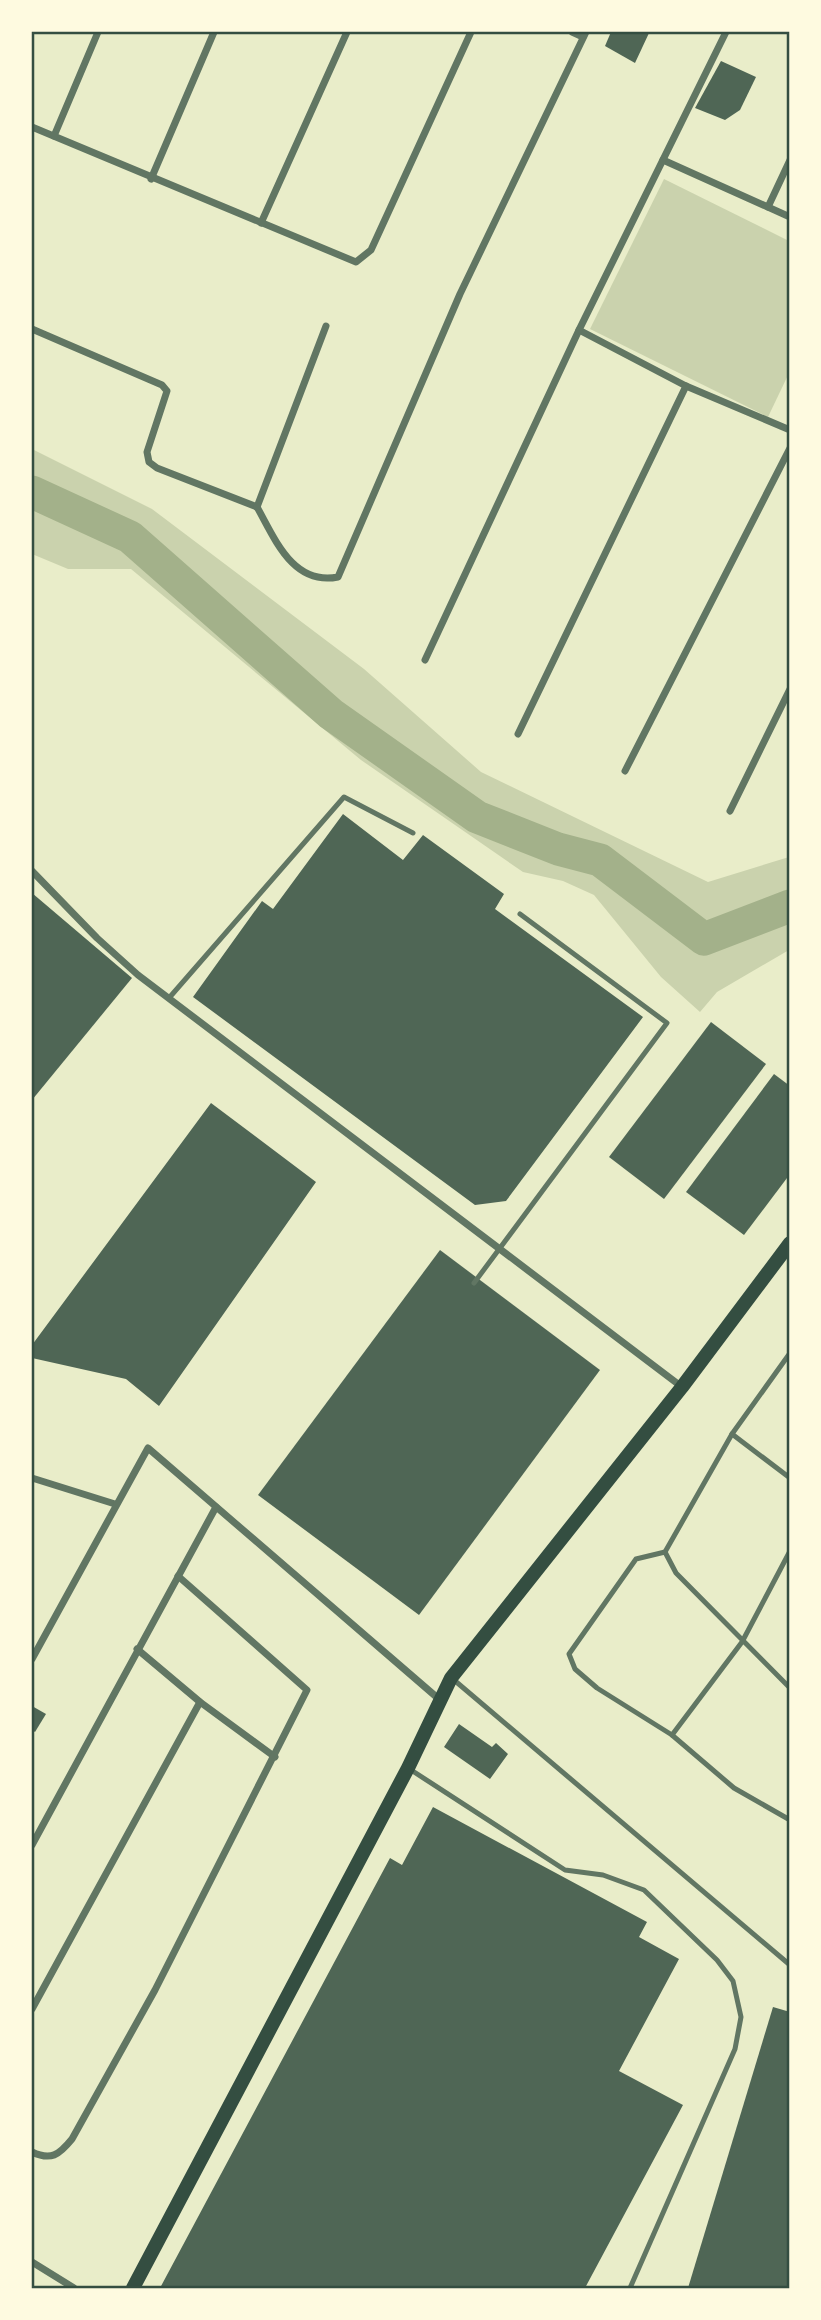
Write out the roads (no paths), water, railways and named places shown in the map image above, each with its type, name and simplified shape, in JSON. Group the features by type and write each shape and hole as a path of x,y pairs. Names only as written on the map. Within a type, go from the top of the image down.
{"main road":[{"path":"133,2288 408,1769 451,1678 682,1387 789,1242"}],"street":[{"path":"54,136 98,32"},
{"path":"151,179 214,32"},
{"path":"261,223 347,32"},
{"path":"32,127 151,179 356,262 371,250 471,32"},
{"path":"32,329 162,385 167,391 166,397 147,452 149,462 157,468 257,507 288,561 324,580 338,577 460,294 585,34 572,32"},
{"path":"425,660 579,330 726,32"},
{"path":"663,160 789,217"},
{"path":"768,207 789,160"},
{"path":"257,507 326,326"},
{"path":"579,330 686,386 789,430"},
{"path":"517,734 686,386"},
{"path":"625,771 789,448"},
{"path":"730,811 789,689"},
{"path":"32,871 97,938 169,998 682,1387"},
{"path":"32,1659 148,1448 441,1701"},
{"path":"32,1478 115,1504"},
{"path":"32,1845 216,1507"},
{"path":"32,2151 44,2158 53,2156 72,2139 155,1990 307,1690 178,1576"},
{"path":"137,1649 200,1702 275,1757"},
{"path":"32,2009 200,1702"},
{"path":"32,2262 74,2288"}],"lane":[{"path":"169,998 344,797 413,833"},
{"path":"474,1283 667,1023 520,914"},
{"path":"789,1353 732,1434 665,1552 636,1559 569,1654 575,1670 597,1688 672,1735 734,1788 789,1820"},
{"path":"732,1434 789,1478"},
{"path":"672,1735 742,1642 789,1551"},
{"path":"665,1552 676,1573 789,1688"},
{"path":"451,1678 789,1965"},
{"path":"408,1769 565,1870 603,1875 644,1890 717,1961 733,1981 741,2017 735,2049 630,2288"}],"waterway":[{"path":"32,492 130,537 331,714 477,817 558,849 600,860 704,939 790,906"}]}
